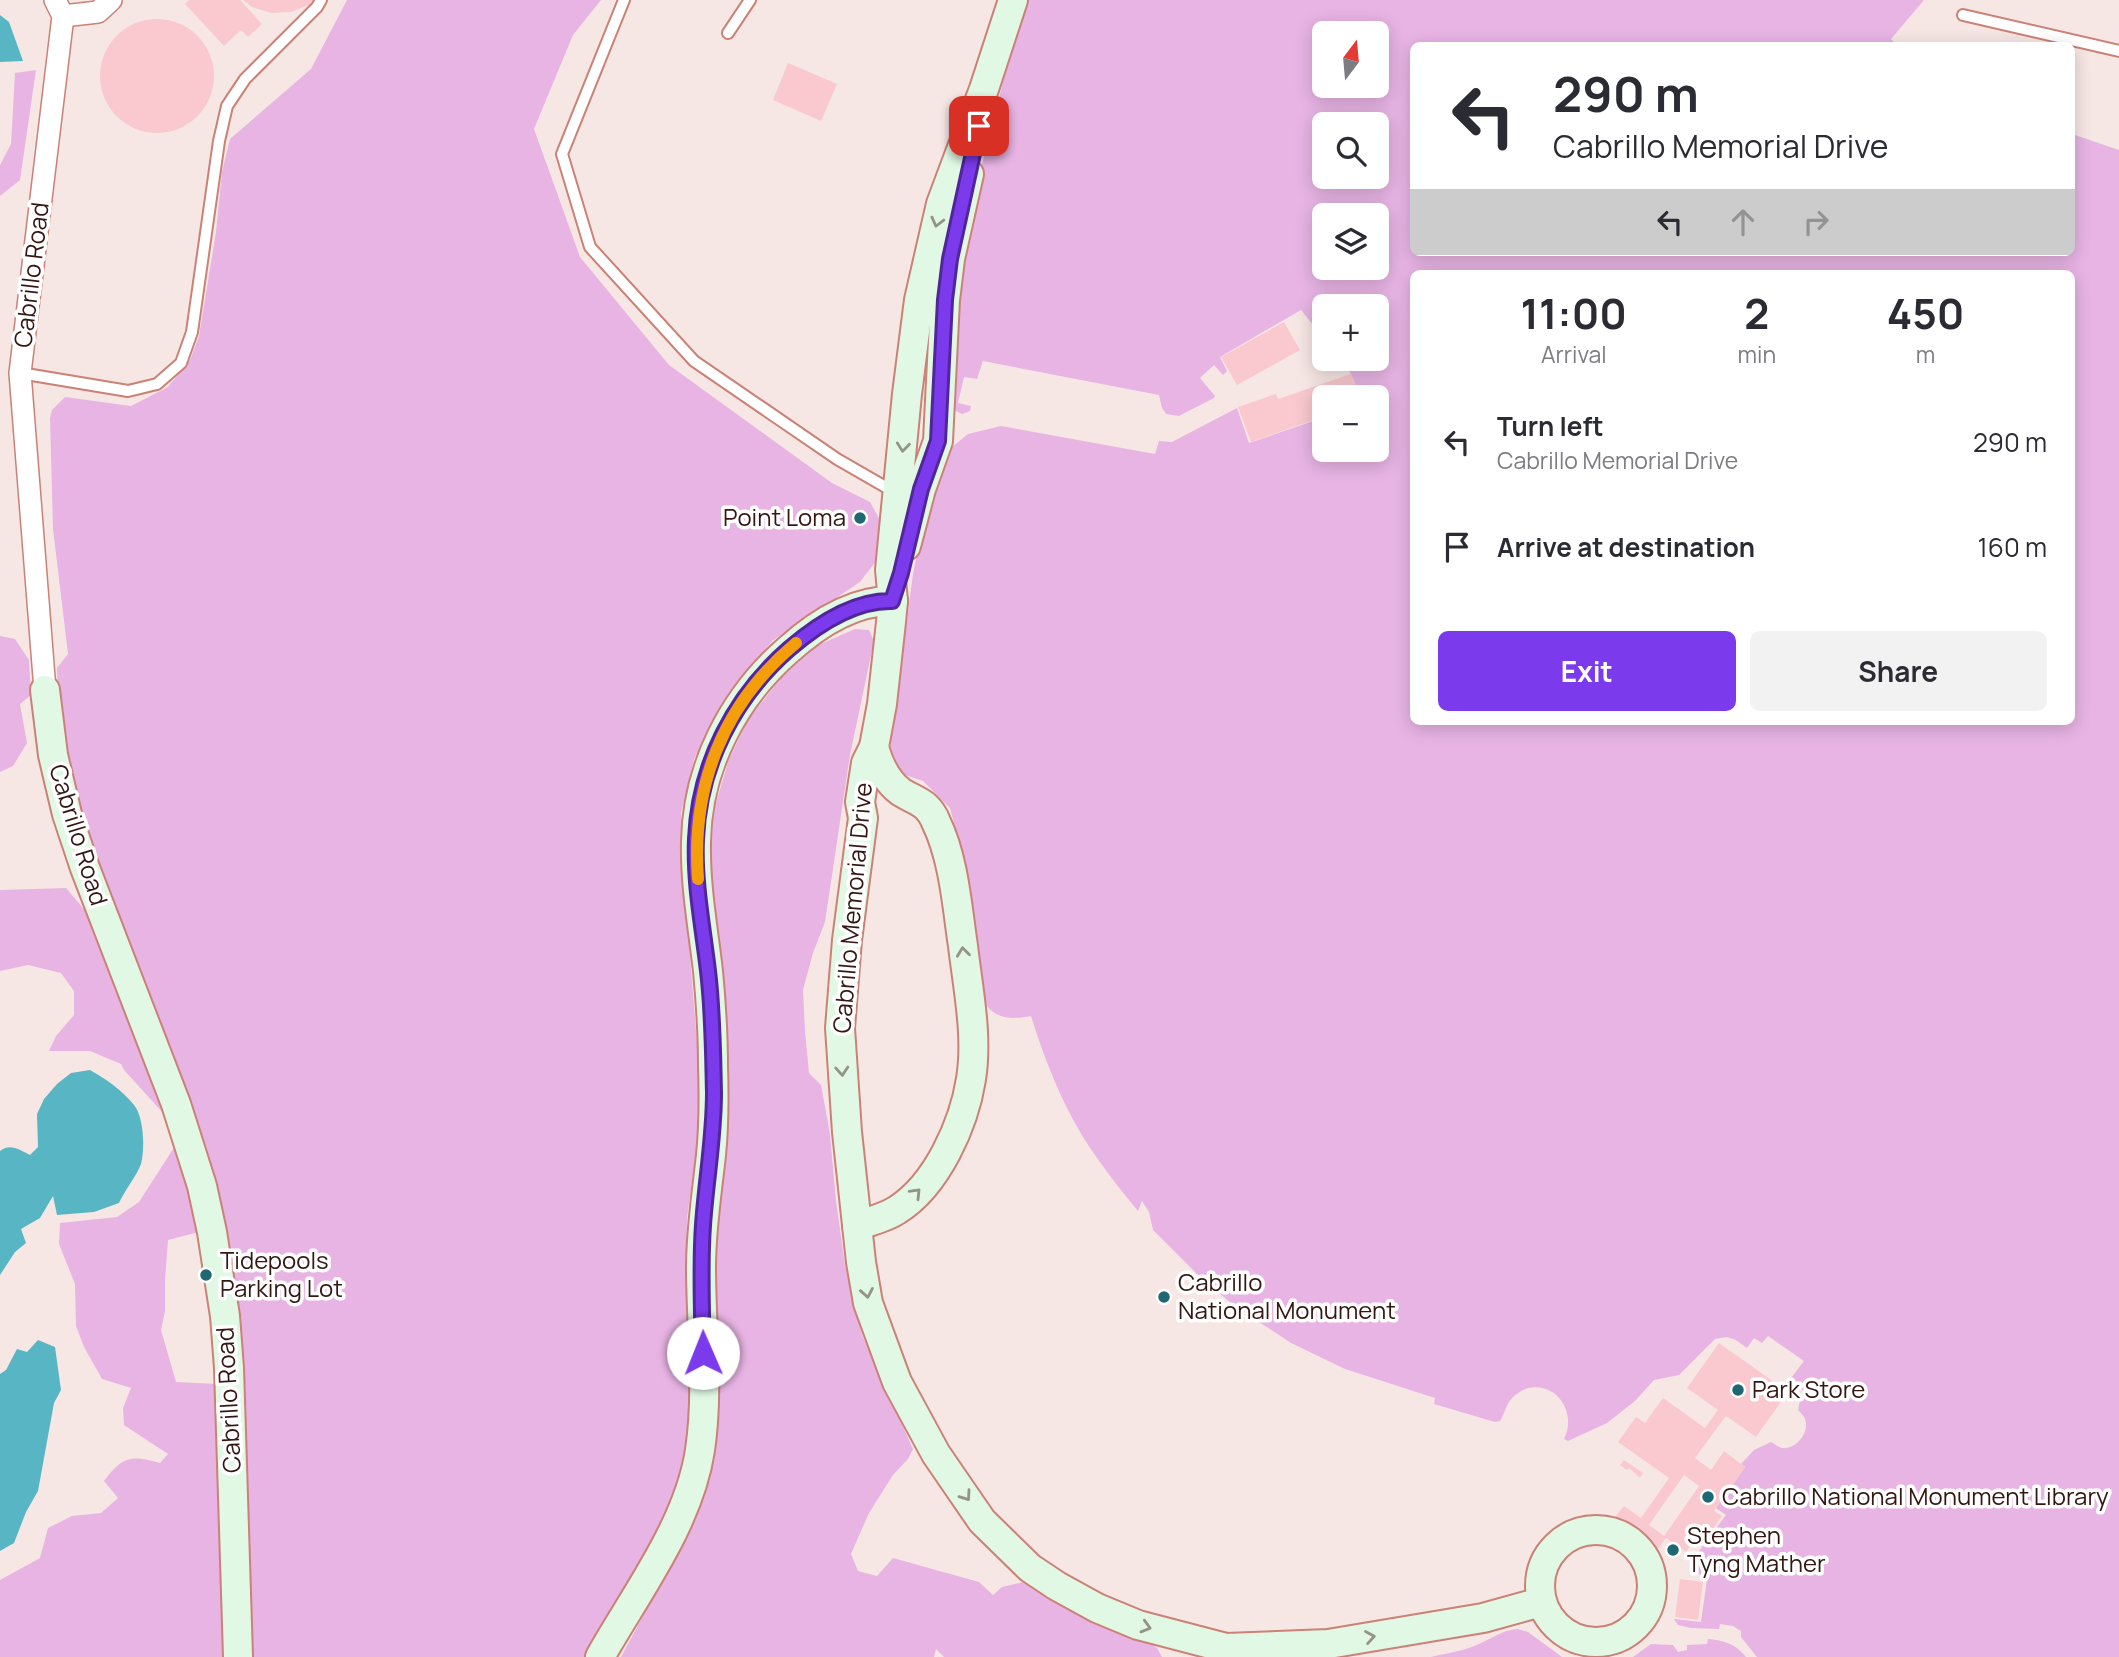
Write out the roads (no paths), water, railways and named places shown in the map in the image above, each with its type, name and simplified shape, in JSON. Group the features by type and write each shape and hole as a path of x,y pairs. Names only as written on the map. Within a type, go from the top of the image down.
{"street":[{"path":"59,8 98,12 111,0"},
{"name":"Cabrillo Memorial Drive","path":"874,747 881,769 887,777 899,790 928,807 943,838 958,911 971,1020 972,1078 955,1134 924,1184 897,1210 857,1226 840,1028 847,940 863,818 860,802 866,763 874,747 882,704 892,601 890,570 913,342 928,255 945,191 984,89 1013,0"},
{"name":"Cabrillo Road","path":"59,8 20,373 45,690 53,755 66,814 190,1145 212,1232 225,1317 229,1368 238,1657"},
{"name":"Cabrillo Memorial Drive","path":"892,601 921,489 938,441 945,300 950,259 976,145 984,89"},
{"path":"600,1657 683,1508 697,1466 702,1438 704,1399 701,1250 714,1103 711,1007 696,862 698,816 706,777 718,744 735,713 752,687 777,660 808,634 846,611 875,600 892,601"},
{"path":"863,818 878,804 897,797 912,797"},
{"path":"857,1226 868,1303 897,1382 936,1454 982,1521 1030,1568 1097,1608 1194,1644 1226,1648 1328,1644 1483,1618 1541,1602"},
{"path":"1590,1530 1619,1534 1641,1551 1653,1578 1650,1606 1634,1629 1609,1642 1580,1641 1555,1626 1541,1602 1542,1567 1564,1539 1590,1530"}],"lane":[{"path":"20,373 128,391 157,384 181,363 192,332 219,141 227,106 245,79 321,0"},
{"path":"624,0 562,154 590,247 694,361 837,459 897,493"},
{"path":"728,33 750,0"},
{"path":"1963,15 2119,51"}],"water":[{"path":"0,15 9,22 23,61 0,62"},
{"path":"90,1070 119,1090 137,1110 142,1125 141,1164 119,1203 94,1212 57,1215 53,1196 40,1218 21,1229 26,1243 15,1252 0,1275 0,1151 11,1147 30,1155 38,1147 37,1114 44,1099 71,1073"},
{"path":"38,1340 55,1347 61,1390 54,1403 38,1491 14,1543 0,1551 0,1374 6,1370 17,1349 27,1352"}],"place":[{"name":"Point Loma","path":"860,518"},
{"name":"Tidepools Parking Lot","path":"206,1275"},
{"name":"Cabrillo National Monument","path":"1164,1297"},
{"name":"Park Store","path":"1738,1390"},
{"name":"Cabrillo National Monument Library","path":"1708,1497"},
{"name":"Stephen Tyng Mather","path":"1673,1550"}]}
